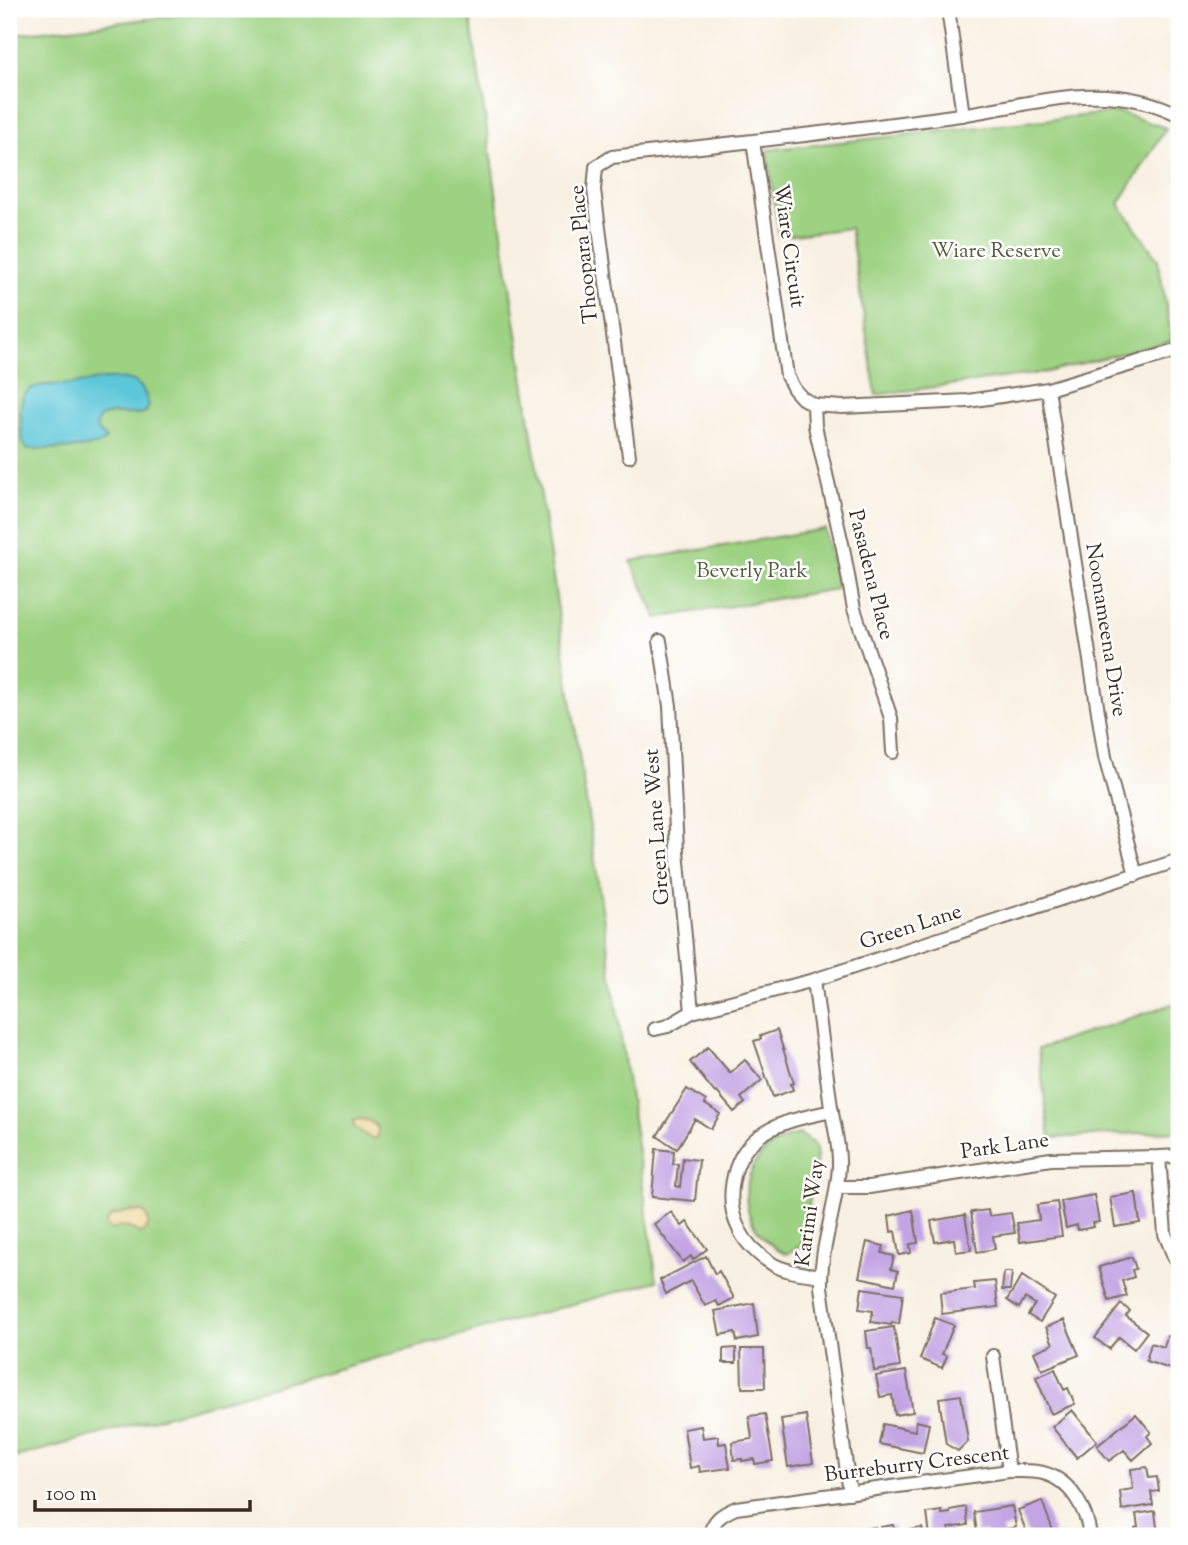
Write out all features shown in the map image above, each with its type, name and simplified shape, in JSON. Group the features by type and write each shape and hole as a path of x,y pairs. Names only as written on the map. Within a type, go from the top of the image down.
{"street":[{"path":"948,9 963,115"},
{"path":"753,141 963,115 1067,96 1114,96 1164,107 1179,115"},
{"name":"Wiare Circuit","path":"753,141 787,376 802,398 814,405"},
{"name":"Thoopara Place","path":"629,456 594,190 596,167 612,157 753,141"},
{"path":"814,405 842,407 968,401 1048,389 1179,350"},
{"name":"Noonameena Drive","path":"1048,389 1105,757 1136,875"},
{"name":"Pasadena Place","path":"814,405 815,426 854,609 891,718 893,752"},
{"name":"Green Lane West","path":"660,641 670,706 677,851 692,1012"},
{"name":"Green Lane","path":"654,1029 668,1026 692,1012 814,980 1179,860"},
{"name":"Karimi Way","path":"814,980 839,1152 837,1186 825,1238 820,1276 850,1493"},
{"path":"820,1276 780,1268 754,1250 737,1225 732,1185 742,1156 756,1138 775,1126 832,1111"},
{"name":"Park Lane","path":"837,1186 869,1188 1051,1159 1179,1156"},
{"path":"1159,1157 1166,1234 1179,1269"},
{"path":"993,1356 1009,1471"},
{"name":"Burreburry Crescent","path":"710,1536 711,1528 717,1519 736,1508 1009,1471 1046,1474 1066,1486 1085,1514 1090,1536"}],"green space":[{"path":"235,9 469,9 657,1281 13,1458 9,1409 9,35"},
{"name":"Wiare Reserve","path":"1118,112 1166,128 1119,204 1158,260 1172,341 1047,372 876,395 850,228 779,237 767,150"},
{"name":"Beverly Park","path":"825,529 837,589 657,618 631,561"},
{"path":"1179,1002 1179,1131 1050,1138 1038,1049"},
{"path":"800,1134 815,1145 817,1157 802,1244 787,1254 768,1242 755,1226 748,1208 747,1189 752,1171 762,1154 778,1142"}],"sand":[{"path":"359,1119 374,1124 378,1129 378,1137 372,1139 354,1127 353,1121"},
{"path":"130,1211 143,1212 149,1224 147,1229 140,1233 123,1226 113,1230 105,1224 111,1216"}],"water":[{"path":"106,379 129,380 139,384 149,405 146,412 111,414 99,418 97,428 106,439 92,446 27,449 22,434 21,405 28,391 43,385"}],"building":[{"path":"777,1030 794,1083 791,1084 793,1090 773,1097 754,1041"},
{"path":"708,1047 730,1073 745,1060 762,1080 741,1098 745,1103 734,1112 690,1062"},
{"path":"687,1089 720,1114 711,1129 695,1119 677,1149 657,1136"},
{"path":"656,1149 674,1151 673,1164 678,1164 676,1186 680,1187 683,1158 699,1160 695,1201 652,1197"},
{"path":"1136,1193 1140,1223 1115,1227 1110,1197"},
{"path":"1094,1195 1099,1222 1093,1223 1094,1227 1078,1230 1077,1225 1066,1228 1061,1201"},
{"path":"1057,1202 1062,1236 1020,1242 1017,1223 1039,1220 1037,1205"},
{"path":"913,1210 918,1243 910,1244 911,1253 899,1255 889,1216"},
{"path":"988,1210 989,1216 1011,1213 1015,1233 993,1236 995,1249 977,1252 971,1212"},
{"path":"671,1212 682,1226 687,1222 707,1249 693,1260 691,1256 683,1262 654,1224"},
{"path":"965,1215 971,1250 956,1252 954,1239 935,1242 931,1221"},
{"path":"867,1242 884,1246 882,1253 894,1256 891,1269 898,1271 895,1285 859,1277"},
{"path":"706,1256 715,1274 719,1271 734,1298 719,1306 716,1301 705,1306 691,1281 666,1294 660,1280"},
{"path":"1132,1257 1136,1269 1132,1270 1134,1277 1122,1281 1127,1296 1109,1301 1099,1267"},
{"path":"1004,1272 1012,1272 1010,1290 1002,1290"},
{"path":"1022,1276 1055,1298 1040,1322 1028,1315 1035,1304 1025,1298 1019,1308 1007,1300"},
{"path":"995,1281 998,1307 942,1314 940,1293 975,1289 974,1283"},
{"path":"862,1288 903,1294 899,1324 871,1322 873,1311 859,1309"},
{"path":"754,1303 758,1337 737,1341 735,1332 720,1335 715,1311"},
{"path":"1121,1304 1130,1311 1126,1316 1147,1332 1134,1349 1119,1337 1109,1349 1095,1338"},
{"path":"935,1318 954,1325 942,1354 947,1356 942,1368 920,1359"},
{"path":"1064,1320 1079,1355 1042,1370 1034,1352 1053,1344 1046,1327"},
{"path":"894,1327 900,1367 874,1371 866,1331"},
{"path":"1167,1336 1179,1340 1179,1363 1176,1371 1146,1361 1151,1343 1164,1347"},
{"path":"736,1348 736,1363 723,1363 723,1349"},
{"path":"741,1349 764,1349 765,1388 742,1388"},
{"path":"1055,1369 1064,1390 1068,1388 1075,1404 1051,1414 1036,1377"},
{"path":"906,1371 913,1412 895,1415 892,1395 880,1397 876,1376"},
{"path":"961,1395 968,1441 958,1451 946,1444 939,1398"},
{"path":"1072,1410 1097,1441 1077,1458 1052,1427"},
{"path":"765,1414 773,1461 755,1464 754,1459 734,1460 732,1442 752,1439 749,1416"},
{"path":"1136,1414 1151,1432 1147,1436 1152,1443 1133,1460 1124,1450 1109,1461 1097,1446"},
{"path":"806,1415 813,1463 788,1467 781,1419"},
{"path":"916,1421 929,1424 923,1453 879,1444 883,1424 915,1431"},
{"path":"701,1426 703,1438 718,1436 719,1444 726,1443 730,1468 700,1472 699,1466 690,1468 684,1429"},
{"path":"1147,1467 1149,1478 1157,1477 1159,1491 1151,1492 1153,1505 1122,1510 1120,1491 1133,1489 1131,1469"},
{"path":"1042,1501 1055,1536 1028,1536 1018,1510"},
{"path":"1012,1506 1016,1527 1002,1530 1004,1536 977,1533 974,1512"},
{"path":"966,1507 968,1525 949,1528 951,1536 930,1536 927,1513 950,1513 950,1510"},
{"path":"1155,1511 1158,1536 1136,1536 1136,1514"},
{"path":"893,1525 895,1532 922,1528 924,1536 882,1536 881,1527"},
{"path":"875,1527 876,1536 858,1536 857,1530"}]}
